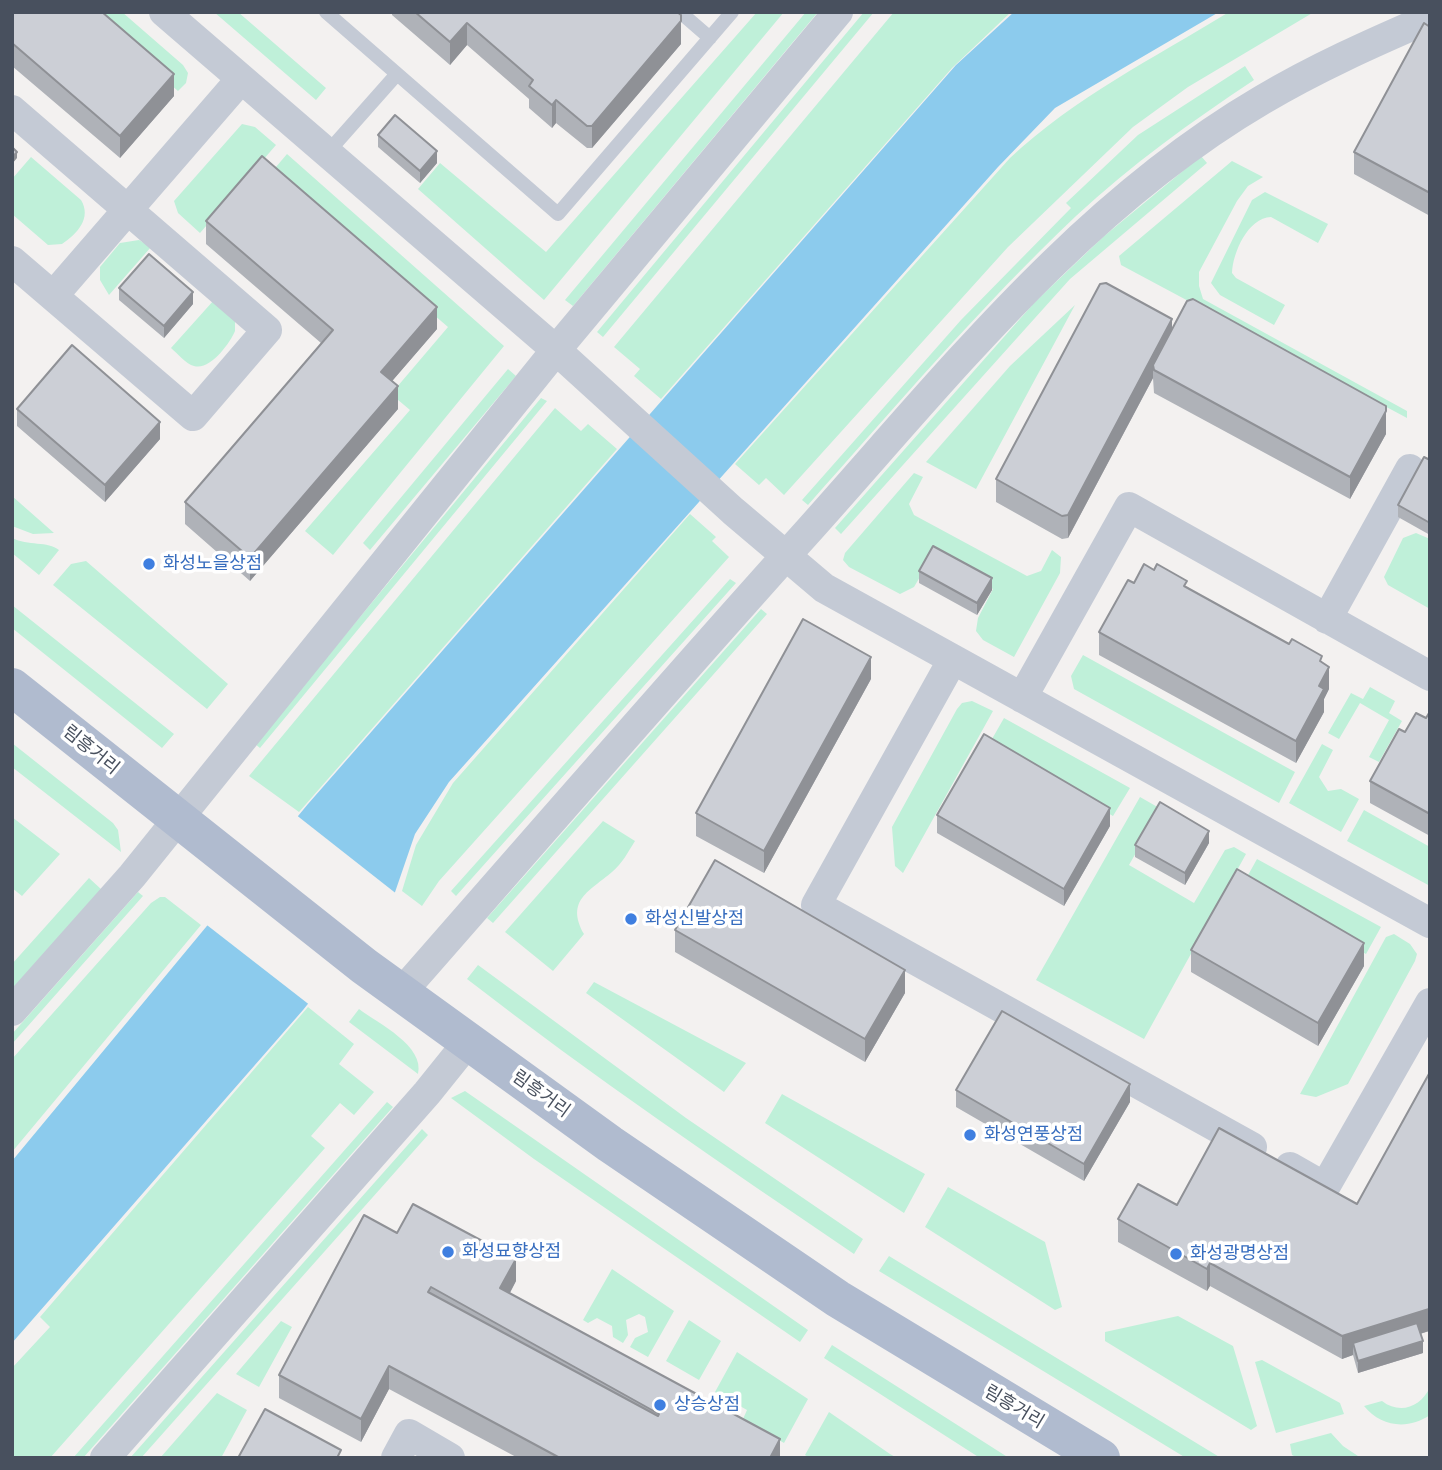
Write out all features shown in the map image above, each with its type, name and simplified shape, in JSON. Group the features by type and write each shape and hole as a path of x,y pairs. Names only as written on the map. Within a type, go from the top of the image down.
{"main road":[{"name":"림흥거리","path":"12,687 190,831 364,966 610,1144 838,1299 1101,1458"}],"street":[{"path":"164,12 556,350 605,398 785,557 824,588 1430,923"},
{"path":"12,1011 132,876 190,831 556,350 838,12"},
{"path":"401,993 785,557 1023,293 1106,215 1191,148 1260,101 1340,57 1430,18"},
{"path":"53,296 241,79"},
{"path":"12,110 267,330 193,416 12,261"},
{"path":"1327,619 1410,469"},
{"path":"1022,698 1129,507 1430,676"},
{"path":"953,659 816,905 1325,1186 1430,1003"},
{"path":"104,1458 427,1093 468,1042"},
{"path":"396,1458 409,1434 450,1458"}],"lane":[{"path":"326,12 558,214 732,12"},
{"path":"680,12 710,38"},
{"path":"327,153 397,74"}],"green space":[{"path":"87,12 122,12 183,65 188,73 186,83 178,91"},
{"path":"214,12 238,12 326,88 316,100"},
{"path":"757,12 784,12 544,300 418,189 440,163 546,252"},
{"path":"806,12 818,12 573,306 565,300"},
{"path":"864,12 874,12 603,337 597,332"},
{"path":"894,12 1011,12 952,68 661,399 634,376 640,369 614,347"},
{"path":"1229,12 1314,12 1188,87 1133,127 1008,247 784,495 766,478 759,485 735,464 1010,158 1061,116 1088,98"},
{"path":"1245,66 1254,80 1162,144 1076,216 972,321 808,505 802,500 961,320 1071,208 1066,203 1138,135"},
{"path":"242,124 255,127 276,145 200,233 178,213 174,201"},
{"path":"287,154 504,346 333,555 305,531 410,410 391,394 448,327 270,174"},
{"path":"1201,156 1207,163 1070,279 841,534 835,528 1034,303 1103,237"},
{"path":"31,157 81,200 84,207 81,225 62,244 48,245 12,214 12,179"},
{"path":"1232,161 1263,177 1248,186 1237,201 1199,272 1203,299 1407,411 1407,418 1121,265 1119,256"},
{"path":"1265,192 1328,224 1318,243 1271,217 1255,223 1243,238 1235,256 1232,273 1236,278 1285,305 1274,325 1220,295 1211,283 1252,200"},
{"path":"139,240 151,247 109,295 100,280 100,267 120,243"},
{"path":"214,300 235,321 235,331 224,349 213,360 194,366 171,348"},
{"path":"1075,305 976,489 926,462 1010,366"},
{"path":"508,369 516,376 370,550 363,543"},
{"path":"541,398 547,401 260,748 255,744"},
{"path":"555,408 581,431 588,424 617,449 299,812 249,776"},
{"path":"914,473 923,477 909,504 914,515 1027,576 1041,571 1052,550 1061,557 1060,573 1014,657 983,640 976,631 978,618 993,589 933,555 914,587 900,594 849,567 843,560 845,553"},
{"path":"12,496 54,533 33,534 12,526"},
{"path":"690,514 716,537 712,541 729,557 439,881 422,906 402,891 416,845 453,783"},
{"path":"1416,533 1430,539 1430,609 1388,585 1384,577 1403,538"},
{"path":"12,538 49,545 59,550 39,575 12,553"},
{"path":"86,561 228,684 207,709 53,585 71,564"},
{"path":"730,579 736,583 456,896 451,891"},
{"path":"12,605 174,734 162,748 12,628"},
{"path":"761,609 767,614 493,923 487,918"},
{"path":"1083,655 1295,772 1279,803 1074,689 1071,676"},
{"path":"1370,687 1395,701 1389,713 1402,721 1379,762 1369,757 1389,720 1360,703 1339,739 1328,733 1351,693 1363,699"},
{"path":"972,701 993,711 903,873 895,866 892,827 957,709 962,703"},
{"path":"1004,718 1130,788 1113,816 988,746"},
{"path":"12,743 113,823 118,830 121,852 12,767"},
{"path":"1322,744 1333,750 1319,777 1328,791 1341,789 1359,799 1341,832 1289,803"},
{"path":"1140,797 1161,809 1129,865 1194,903 1225,850 1234,847 1246,854 1144,1039 1036,980"},
{"path":"1364,810 1430,847 1430,886 1347,841"},
{"path":"12,817 60,854 22,896 12,888"},
{"path":"603,821 635,841 619,865 583,897 577,913 584,934 553,971 505,932"},
{"path":"1257,859 1381,927 1366,954 1242,886"},
{"path":"89,878 102,890 12,990 12,964"},
{"path":"138,892 143,896 12,1044 12,1034"},
{"path":"165,897 201,925 12,1152 12,1059 151,903"},
{"path":"1394,934 1410,944 1417,954 1415,961 1348,1084 1316,1097 1300,1094 1386,937"},
{"path":"478,965 686,1118 863,1239 854,1254 610,1085 467,979"},
{"path":"594,982 746,1063 724,1092 586,993"},
{"path":"308,1007 354,1044 339,1064 374,1092 354,1115 340,1103 311,1136 325,1148 50,1458 12,1458 12,1368 50,1327 40,1317"},
{"path":"359,1009 408,1045 415,1054 418,1074 349,1022"},
{"path":"465,1091 808,1330 800,1342 534,1159 451,1098"},
{"path":"782,1094 925,1174 904,1213 765,1123"},
{"path":"387,1102 393,1107 83,1458 73,1458"},
{"path":"422,1129 428,1135 141,1458 130,1458"},
{"path":"948,1187 1045,1242 1062,1307 1055,1310 925,1227"},
{"path":"889,1256 1221,1458 1186,1458 879,1271"},
{"path":"612,1269 674,1311 648,1357 630,1347 635,1338 648,1332 645,1317 639,1314 626,1320 628,1335 623,1343 613,1337 612,1326 597,1318 588,1323 583,1320"},
{"path":"1178,1316 1233,1346 1257,1426 1251,1430 1105,1341 1105,1332"},
{"path":"689,1320 721,1341 699,1380 666,1361"},
{"path":"281,1321 292,1327 259,1387 236,1374"},
{"path":"832,1345 1009,1458 980,1458 824,1358"},
{"path":"737,1352 808,1399 784,1443 743,1419 747,1410 715,1392"},
{"path":"1262,1360 1340,1403 1344,1414 1276,1433 1255,1362"},
{"path":"1430,1387 1430,1415 1413,1423 1387,1422 1364,1406 1382,1401 1396,1408 1409,1407 1421,1400"},
{"path":"217,1393 247,1410 221,1458 160,1458"},
{"path":"829,1412 897,1458 810,1458 805,1455"},
{"path":"1331,1433 1343,1446 1361,1458 1298,1458 1292,1455 1290,1444"}],"water":[{"path":"1014,12 1219,12 1055,108 998,167 449,782 415,834 393,898 303,1010 12,1343 12,1161 308,804 956,65"}],"pier":[{"path":"295,814 398,895 311,1006 203,922"}],"building":[{"path":"12,12 102,12 174,74 120,136 12,43"},
{"path":"415,12 677,12 681,15 681,21 592,126 587,126 556,100 552,105 529,86 533,80 467,23 450,42"},
{"path":"1424,23 1430,27 1430,193 1354,152"},
{"path":"395,115 437,151 420,171 378,135"},
{"path":"262,156 437,307 381,372 398,386 250,558 185,502 333,330 206,221"},
{"path":"149,254 193,292 164,326 119,288"},
{"path":"1106,283 1172,319 1068,515 1062,516 996,479 1100,284"},
{"path":"1193,299 1386,406 1386,411 1350,477 1154,370 1153,365 1187,301"},
{"path":"72,345 160,422 105,485 17,409"},
{"path":"1424,457 1430,460 1430,523 1398,505"},
{"path":"933,546 992,578 977,603 919,571"},
{"path":"1144,564 1154,570 1157,564 1187,581 1184,586 1289,644 1292,639 1322,656 1320,661 1329,667 1319,686 1324,689 1296,741 1099,632 1128,580 1134,583"},
{"path":"803,619 871,657 764,851 696,813"},
{"path":"1416,713 1426,718 1430,714 1430,814 1370,781 1399,729 1405,732"},
{"path":"984,734 1110,808 1064,889 937,815"},
{"path":"1160,802 1209,831 1185,873 1135,845"},
{"path":"715,860 905,970 865,1039 675,930"},
{"path":"1237,869 1364,943 1318,1023 1191,950"},
{"path":"1002,1011 1130,1084 1084,1164 956,1090"},
{"path":"1430,1072 1429,1309 1342,1336 1210,1263 1207,1269 1118,1219 1138,1184 1177,1205 1219,1128 1357,1204"},
{"path":"413,1204 516,1259 500,1288 780,1439 770,1458 560,1458 389,1366 361,1419 279,1375 364,1215 397,1233","holes":["431,1287 659,1414 658,1416 428,1292"]},
{"path":"1417,1323 1423,1341 1358,1361 1353,1343"},
{"path":"265,1409 341,1450 337,1458 238,1458"}],"place":[{"name":"화성노을상점","path":"149,564"},
{"name":"화성신발상점","path":"631,919"},
{"name":"화성연풍상점","path":"970,1135"},
{"name":"화성묘향상점","path":"448,1252"},
{"name":"화성광명상점","path":"1176,1254"},
{"name":"상승상점","path":"660,1405"}]}
